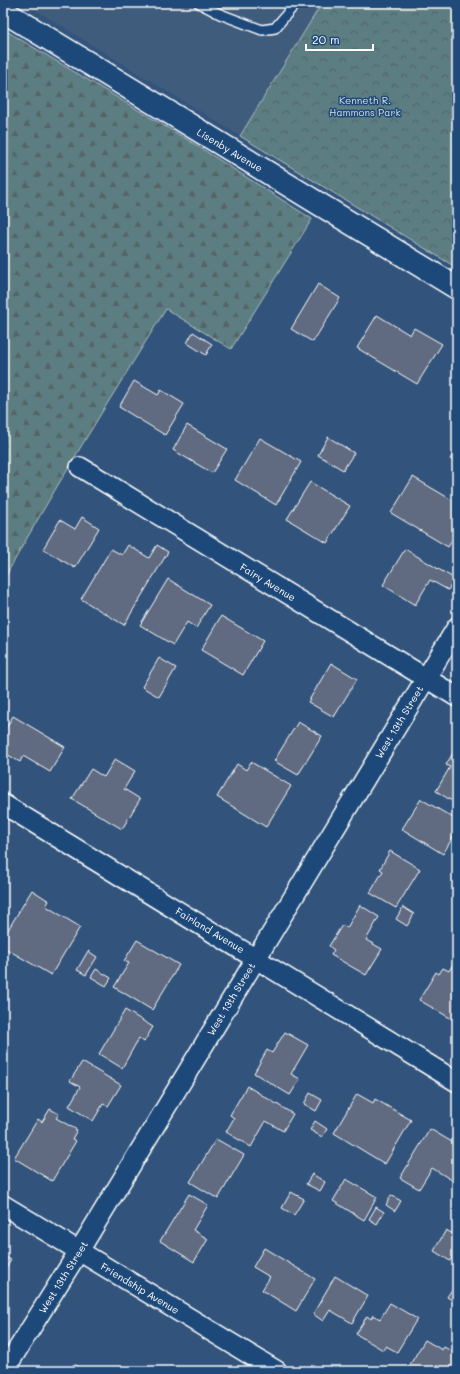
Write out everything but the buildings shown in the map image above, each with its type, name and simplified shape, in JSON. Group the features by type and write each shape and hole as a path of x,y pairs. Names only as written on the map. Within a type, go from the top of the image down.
{"main road":[{"name":"Lisenby Avenue","path":"3,11 457,288"}],"street":[{"name":"Fairy Avenue","path":"80,467 457,697"},
{"name":"West 13th Street","path":"4,1371 79,1251 457,627"},
{"name":"Fairland Avenue","path":"3,804 457,1082"},
{"name":"Friendship Avenue","path":"3,1206 277,1371"}],"lane":[{"path":"199,3 220,14 262,30 275,28 296,3"}],"shaded area":[{"path":"24,3 322,3 240,136"}],"green space":[{"name":"Kenneth R. Hammons Park","path":"322,3 457,3 457,268 240,136"},
{"path":"3,29 188,140 312,219 231,349 166,309 62,478 3,581"}]}
